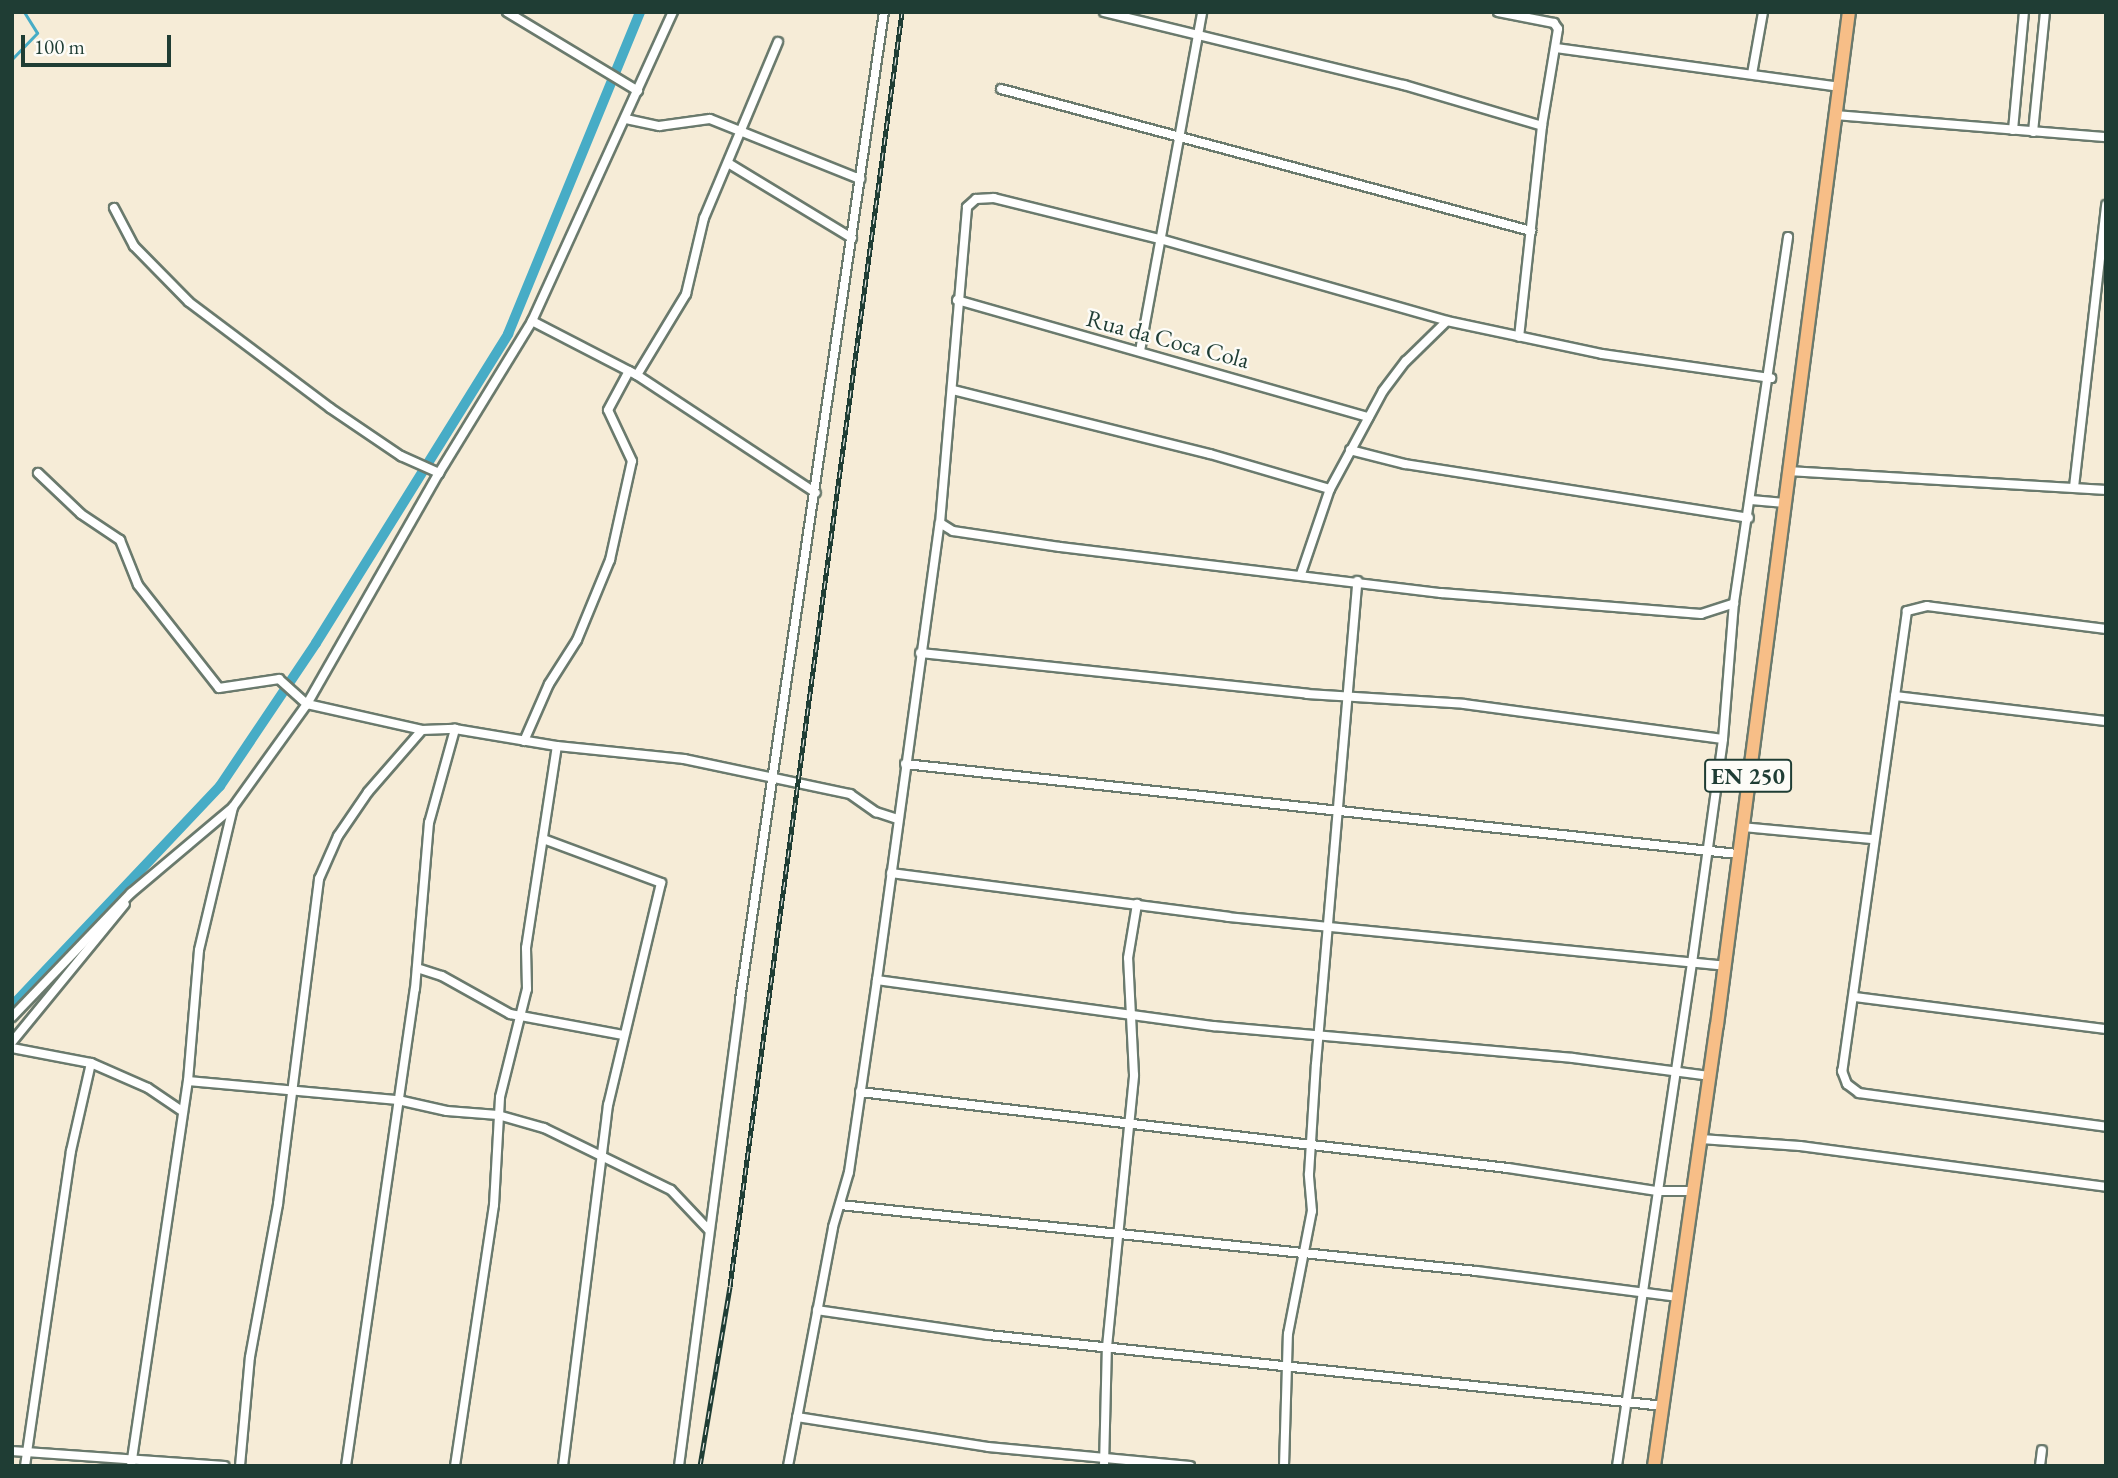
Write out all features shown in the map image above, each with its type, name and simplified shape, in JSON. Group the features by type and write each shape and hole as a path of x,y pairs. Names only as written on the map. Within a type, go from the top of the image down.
{"main road":[{"name":"EN 250","path":"1654,1466 1676,1297 1701,1139 1849,12"}],"street":[{"path":"507,12 638,91"},
{"path":"13,1015 131,893 233,807 307,704 439,473 532,321 673,12"},
{"path":"679,1466 709,1230 884,12"},
{"path":"1104,12 1198,33 1542,125"},
{"path":"1140,351 1202,12"},
{"path":"1498,12 1556,24 1556,48 1542,125 1519,337"},
{"path":"1752,74 1763,12"},
{"path":"2013,130 2024,12"},
{"path":"2034,132 2045,12"},
{"path":"524,741 549,684 577,640 610,559 632,461 608,410 686,294 704,218 743,132 778,42"},
{"path":"1556,48 1840,87"},
{"path":"1001,89 1177,140 1531,231"},
{"path":"1836,114 2106,137"},
{"path":"626,119 666,126 700,117 860,179"},
{"path":"728,163 852,238"},
{"path":"788,1466 840,1205 877,980 940,523 967,207 976,199 994,198 1160,239 1447,321 1519,337 1771,378"},
{"path":"2074,487 2106,205"},
{"path":"114,208 134,246 189,302 330,408 401,456 439,473"},
{"path":"1617,1466 1708,849 1723,739 1734,603 1771,378 1788,237"},
{"name":"Rua da Coca Cola","path":"957,300 1369,416"},
{"path":"532,321 633,373 817,493"},
{"path":"1301,574 1330,489 1369,416 1394,374 1447,321"},
{"path":"953,390 1210,454 1330,489"},
{"path":"1350,450 1405,464 1749,518"},
{"path":"1788,471 2106,490"},
{"path":"38,473 81,514 120,540 138,585 215,686 225,688 279,679 307,704 422,730 455,729 557,747 684,759 850,794 876,812 898,819"},
{"path":"1751,500 1785,503"},
{"path":"940,523 953,531 1059,547 1357,582 1635,610 1701,614 1734,603"},
{"path":"1284,1466 1286,1364 1312,1211 1311,1147 1357,582"},
{"path":"2106,629 1912,607 1902,625 1895,696 1872,839 1855,997 1842,1071 1847,1084 1859,1093 2106,1127"},
{"path":"920,653 1307,694 1347,694 1570,716 1723,739"},
{"path":"1895,696 2106,721"},
{"path":"346,1466 417,968 429,823 455,729"},
{"path":"240,1466 250,1357 278,1204 319,878 338,836 368,792 422,730"},
{"path":"455,1466 494,1205 498,1115 527,989 526,948 557,747"},
{"path":"905,764 1738,854"},
{"path":"131,1461 181,1111 188,1081 200,950 233,807"},
{"path":"1742,827 1872,839"},
{"path":"543,839 660,880 623,1035 601,1153 563,1466"},
{"path":"891,873 1330,926 1724,966"},
{"path":"12,1042 116,920 131,893"},
{"path":"1104,1466 1107,1347 1134,1075 1128,958 1137,904"},
{"path":"417,968 442,975 522,1017 623,1035"},
{"path":"877,980 1319,1036 1573,1058 1675,1074 1709,1076"},
{"path":"1855,997 2106,1029"},
{"path":"12,1048 91,1063 148,1088 181,1111"},
{"path":"25,1466 71,1151 91,1063"},
{"path":"188,1081 398,1100 447,1111 498,1115 544,1128 601,1153 671,1191 709,1230"},
{"path":"860,1092 1508,1168 1657,1191 1693,1191"},
{"path":"1701,1139 1800,1146 2106,1187"},
{"path":"840,1205 1676,1297"},
{"path":"817,1310 1107,1347 1663,1406"},
{"path":"797,1417 988,1447 1104,1455 1190,1466"},
{"path":"2040,1466 2042,1450"},
{"path":"12,1451 224,1466"}],"waterway":[{"path":"12,59 37,33 24,12"},
{"path":"12,1006 220,786 316,643 508,334 640,12"}],"railway":[{"path":"700,1466 730,1286 902,12"}]}
